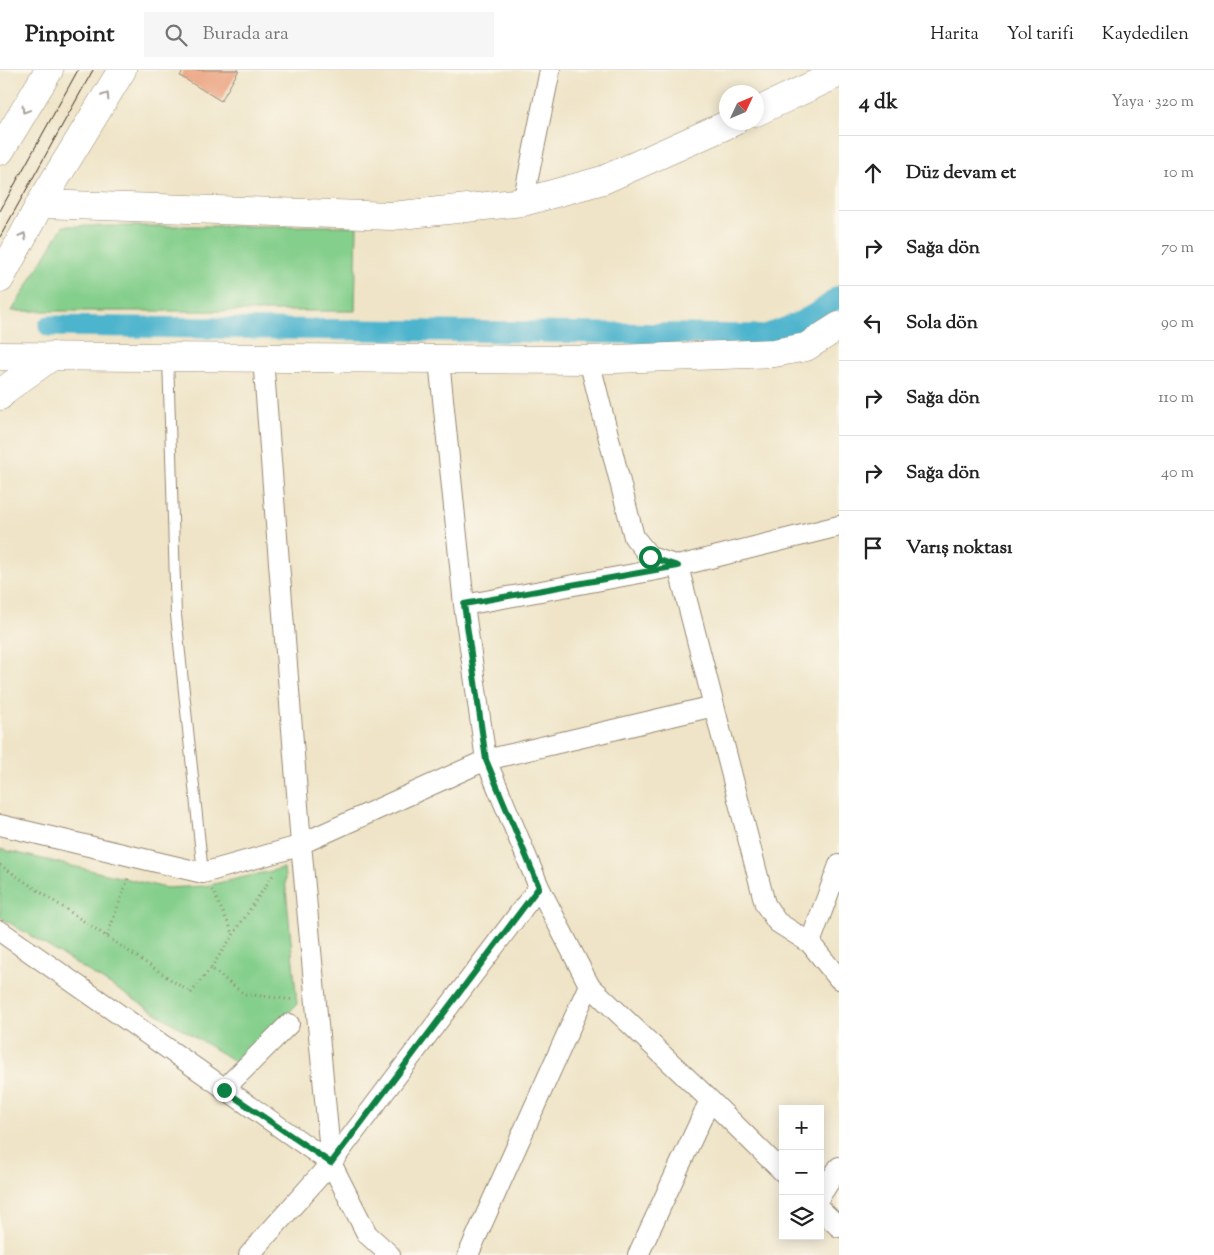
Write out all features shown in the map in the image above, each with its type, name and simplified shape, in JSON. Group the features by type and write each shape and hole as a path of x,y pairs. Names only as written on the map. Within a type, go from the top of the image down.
{"street":[{"path":"0,151 49,70"},
{"path":"0,279 40,204 122,70"},
{"path":"523,202 550,70"},
{"path":"764,108 839,73"},
{"path":"40,204 392,216 523,202 603,180 719,128"},
{"path":"0,356 589,360 774,353 806,347 839,326"},
{"path":"0,396 6,389 52,356"},
{"path":"263,358 296,846 316,1002 331,1163 367,1234 390,1255"},
{"path":"439,360 464,604 486,760 539,887 589,985 779,1168"},
{"path":"589,360 634,537 650,557 678,566"},
{"path":"464,604 678,566 839,526"},
{"path":"678,566 764,904 777,922 810,943 839,979"},
{"path":"0,825 203,873 296,846 486,760 714,706"},
{"path":"810,943 839,864"},
{"path":"249,1255 331,1163 539,887"},
{"path":"0,931 224,1090 331,1163"},
{"path":"468,1255 589,985"},
{"path":"224,1090 289,1024"},
{"path":"638,1255 710,1100"},
{"path":"821,1195 839,1167"},
{"path":"824,1213 839,1227"}],"lane":[{"path":"168,357 176,615 203,873"}],"path":[{"path":"0,865 191,993 211,968 296,846"},
{"path":"106,936 136,857"},
{"path":"203,873 234,934"},
{"path":"211,968 244,994 316,1002"}],"green space":[{"path":"63,226 357,226 355,311 12,311"},
{"path":"0,849 166,888 205,886 284,868 297,1004 239,1064 0,917"}],"building":[{"path":"184,70 239,70 221,101 180,76"}],"waterway":[{"path":"49,326 765,335 804,320 839,296"}],"tram line":[{"path":"0,211 78,70"},
{"path":"0,237 93,70"}],"route":[{"path":"224,1090 331,1163 539,887 486,760 464,604 678,566 650,557"}]}
